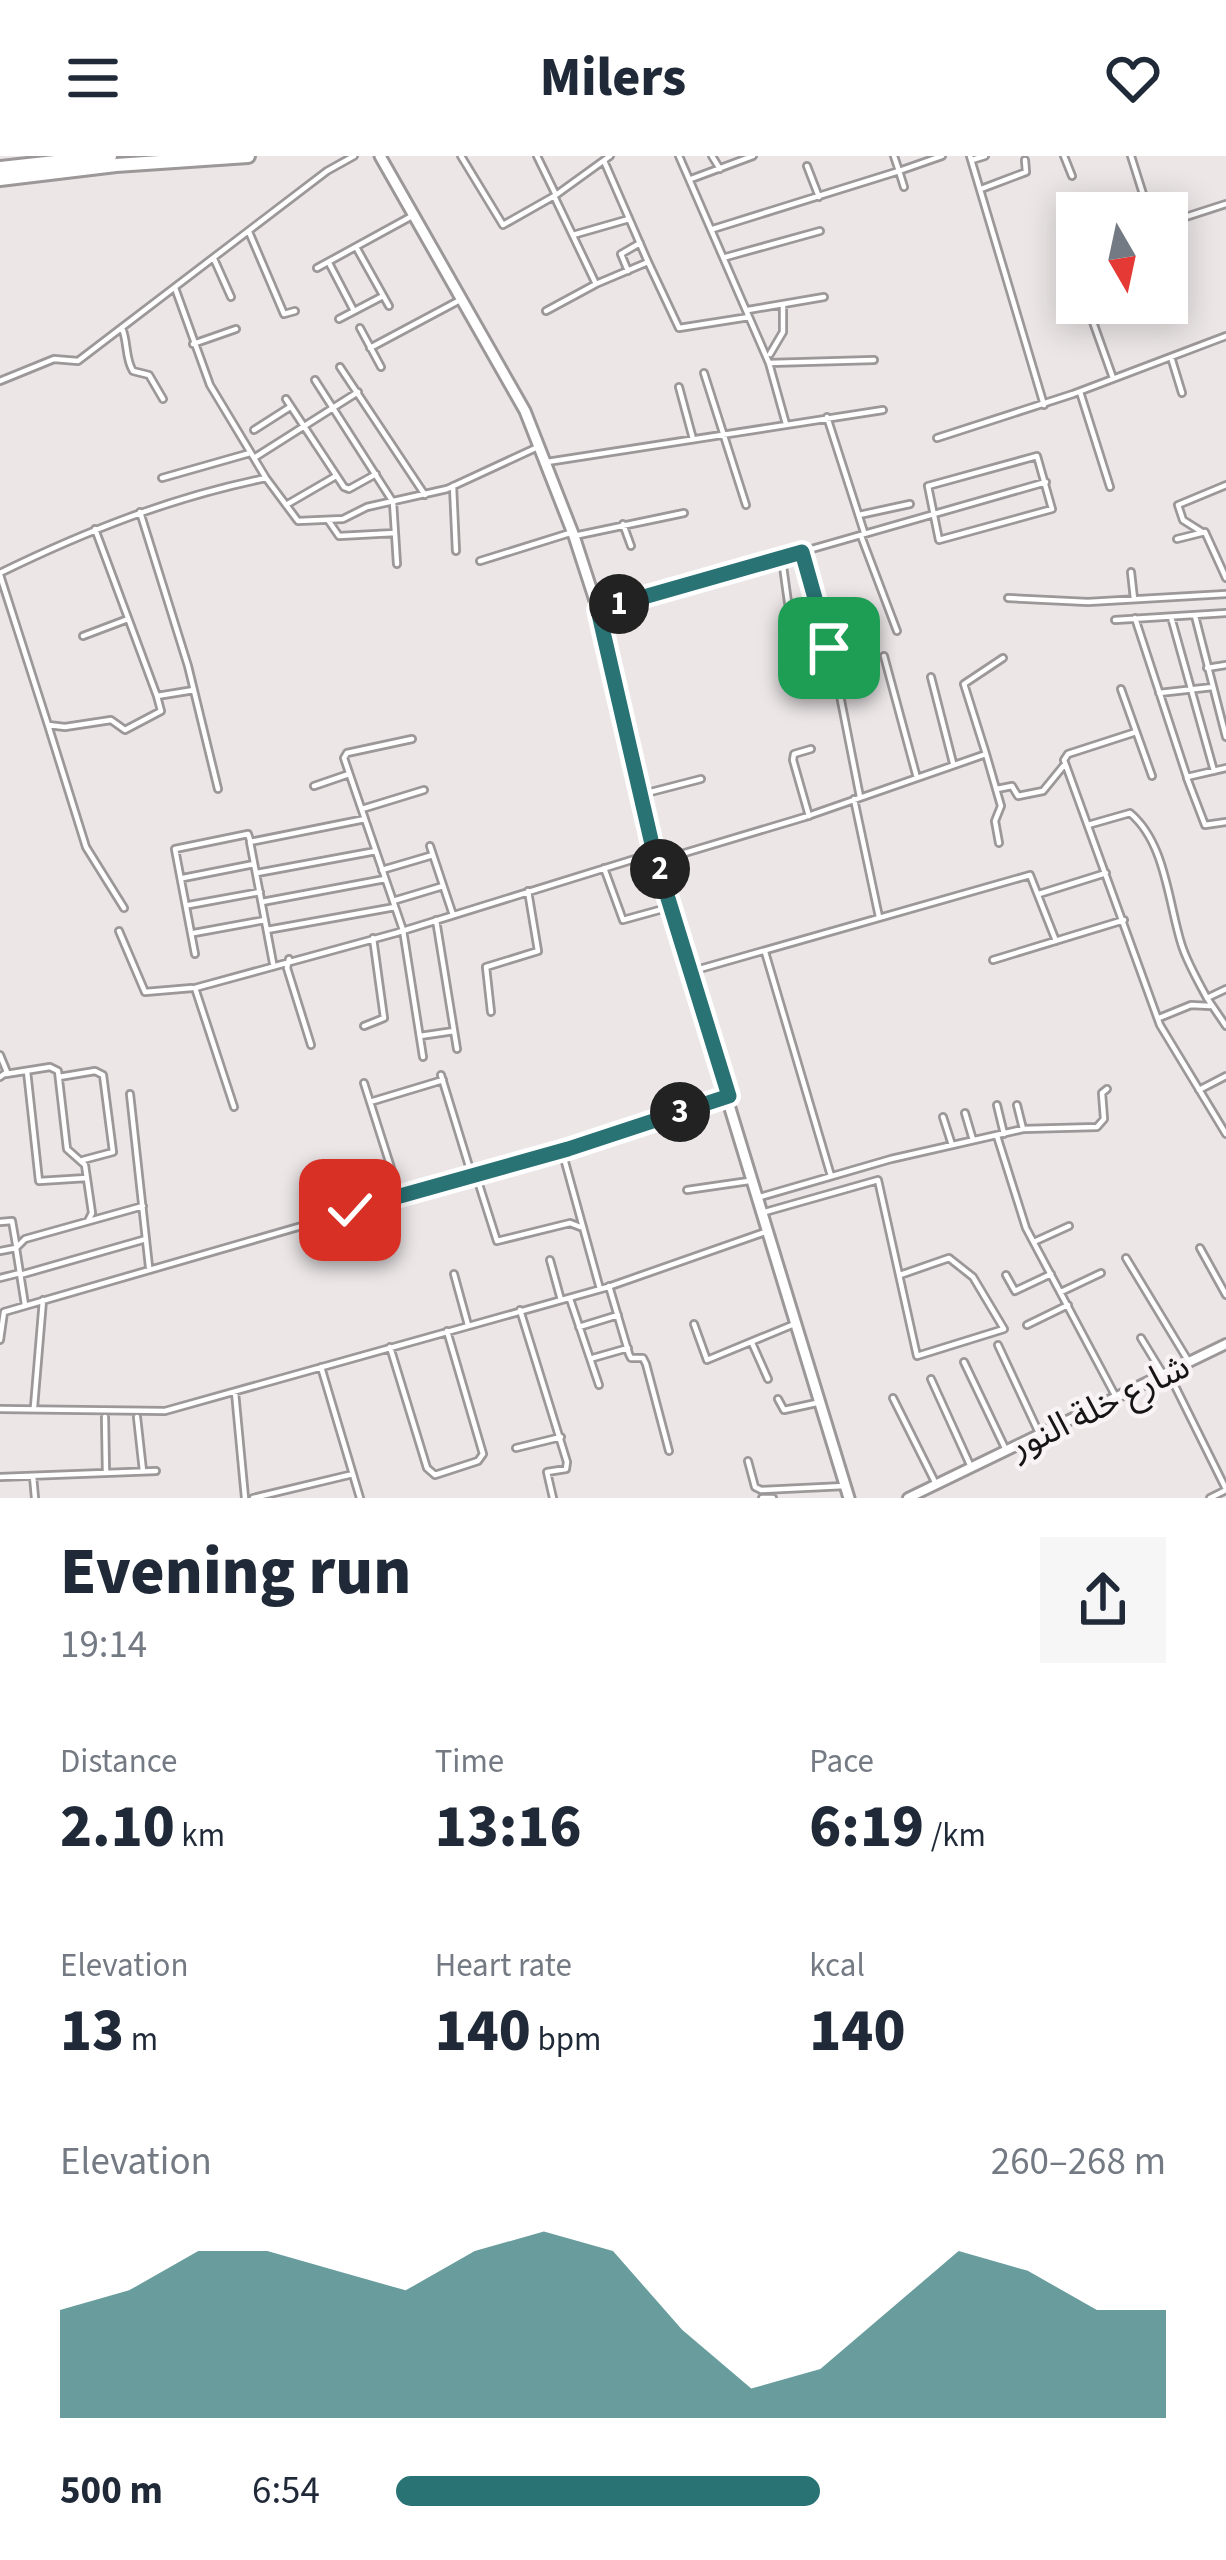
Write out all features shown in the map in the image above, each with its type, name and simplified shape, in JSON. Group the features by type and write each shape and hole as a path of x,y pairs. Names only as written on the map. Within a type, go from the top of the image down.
{"highway":[{"path":"0,168 110,156"},
{"path":"0,178 248,156"}],"main road":[{"path":"383,159 540,445 574,534 598,610 670,907 847,1492"}],"street":[{"path":"0,381 54,359 78,362 327,171 354,156"},
{"path":"460,156 501,225 555,196 607,159 629,220 679,328 824,297"},
{"path":"537,156 596,284"},
{"path":"679,156 769,360 786,424"},
{"path":"712,156 720,169"},
{"path":"690,179 753,156"},
{"path":"894,156 904,187"},
{"path":"713,230 942,156"},
{"path":"985,156 971,158 1044,404"},
{"path":"1064,156 1072,176"},
{"path":"1131,156 1142,192"},
{"path":"980,190 1026,172 1025,160"},
{"path":"807,166 819,197"},
{"path":"1188,217 1226,204"},
{"path":"317,268 416,214"},
{"path":"573,235 629,220"},
{"path":"726,257 820,231"},
{"path":"249,232 284,314 295,311"},
{"path":"628,271 621,254 640,243"},
{"path":"356,247 388,306"},
{"path":"214,259 231,298"},
{"path":"328,262 354,311"},
{"path":"546,310 648,262"},
{"path":"175,288 210,385 298,521 328,520 425,495 540,445"},
{"path":"339,320 383,296"},
{"path":"370,348 463,298"},
{"path":"769,360 781,339 783,304"},
{"path":"1094,324 1113,378"},
{"path":"122,328 129,344 129,364 149,375 163,399"},
{"path":"360,328 380,367"},
{"path":"194,344 236,329"},
{"path":"937,438 1080,392 1226,336"},
{"path":"1171,356 1182,393"},
{"path":"769,360 874,360"},
{"path":"340,367 425,495"},
{"path":"704,373 746,505"},
{"path":"315,380 393,502 397,564"},
{"path":"679,387 693,439"},
{"path":"162,478 252,456 358,392"},
{"path":"1080,392 1110,487"},
{"path":"286,398 349,489 376,474"},
{"path":"254,430 291,406"},
{"path":"548,462 883,410"},
{"path":"827,417 897,632"},
{"path":"1037,456 1052,509 943,542 934,515 928,487 1037,456"},
{"path":"286,505 336,476"},
{"path":"124,908 86,848 0,574 140,512 266,478"},
{"path":"598,610 1046,482"},
{"path":"1226,485 1178,505 1183,520 1208,536 1226,578"},
{"path":"453,486 456,551"},
{"path":"859,515 910,504"},
{"path":"140,512 194,690 218,789"},
{"path":"480,561 574,534 684,513"},
{"path":"328,520 339,536 395,533"},
{"path":"623,524 631,546"},
{"path":"48,725 111,720 124,730 161,711 95,529"},
{"path":"1177,539 1202,532"},
{"path":"802,552 829,648"},
{"path":"782,558 796,660"},
{"path":"1131,572 1134,599"},
{"path":"1008,598 1088,602 1226,594"},
{"path":"1115,620 1226,613"},
{"path":"1196,616 1226,737"},
{"path":"1172,617 1214,771"},
{"path":"1135,618 1205,825 1226,822"},
{"path":"83,636 128,619"},
{"path":"784,664 843,643"},
{"path":"884,656 917,778"},
{"path":"999,843 995,824 1002,810 964,684 1003,658"},
{"path":"1208,668 1226,665"},
{"path":"857,667 836,675 879,918"},
{"path":"932,676 953,764"},
{"path":"1159,693 1213,687"},
{"path":"1121,689 1151,776"},
{"path":"157,696 194,690"},
{"path":"1136,732 1066,754 1065,764 1157,1019 1226,1134"},
{"path":"412,739 347,753 344,758 403,931 423,1057"},
{"path":"808,816 793,760 794,754 811,749"},
{"path":"118,932 145,992 194,988 403,931 604,868 808,816 986,754"},
{"path":"997,788 1012,786 1018,796 1041,792 1065,764"},
{"path":"1186,777 1226,768"},
{"path":"314,787 350,774"},
{"path":"640,795 701,779"},
{"path":"362,809 424,790"},
{"path":"1088,825 1130,813 1145,829 1162,868 1181,945 1210,1006 1226,1026"},
{"path":"250,842 365,819"},
{"path":"195,954 175,849 248,834 273,963"},
{"path":"430,846 453,915"},
{"path":"256,873 376,851"},
{"path":"382,870 433,855"},
{"path":"181,878 254,864"},
{"path":"604,868 623,920 670,907"},
{"path":"1039,894 1106,873"},
{"path":"689,972 1030,875 1056,941"},
{"path":"262,902 386,879"},
{"path":"267,930 394,904 443,886"},
{"path":"491,1012 486,967 538,951 529,891"},
{"path":"186,906 260,892"},
{"path":"191,934 265,920"},
{"path":"436,920 457,1049"},
{"path":"993,960 1124,920"},
{"path":"364,1027 384,1018 373,938"},
{"path":"764,952 831,1176"},
{"path":"289,959 287,968 311,1045"},
{"path":"194,988 234,1107"},
{"path":"1207,998 1226,989"},
{"path":"1157,1019 1191,1005 1210,1006"},
{"path":"419,1036 454,1031"},
{"path":"0,1055 3,1076 56,1069 67,1149 83,1160 88,1178 92,1213 88,1221"},
{"path":"27,1071 39,1181 88,1178"},
{"path":"59,1076 95,1071 103,1075 113,1152 83,1160"},
{"path":"1199,1090 1226,1076"},
{"path":"370,1102 442,1078 497,1241 570,1223 584,1228"},
{"path":"364,1083 400,1196"},
{"path":"760,1197 1023,1129 1100,1126 1102,1094 1107,1089"},
{"path":"130,1094 148,1268"},
{"path":"0,1340 2,1313 25,1305 562,1151 729,1096"},
{"path":"1017,1105 1023,1129"},
{"path":"998,1106 1017,1208 1116,1397"},
{"path":"965,1114 973,1140"},
{"path":"944,1117 952,1145"},
{"path":"562,1151 600,1289"},
{"path":"687,1190 755,1180"},
{"path":"765,1212 878,1180 917,1356 1004,1330 974,1276 950,1258 900,1275"},
{"path":"0,1251 143,1206"},
{"path":"0,1222 11,1220 25,1305"},
{"path":"1034,1242 1069,1226"},
{"path":"0,1409 157,1412 600,1289 770,1230"},
{"path":"0,1278 146,1239"},
{"path":"1200,1248 1226,1295"},
{"path":"1126,1258 1189,1362"},
{"path":"550,1260 599,1385"},
{"path":"1060,1292 1100,1273"},
{"path":"454,1274 468,1325"},
{"path":"1006,1275 1016,1291 1051,1274"},
{"path":"609,1286 632,1358 643,1358 646,1364 668,1451"},
{"path":"34,1408 43,1300"},
{"path":"1027,1325 1068,1306"},
{"path":"520,1310 567,1466 547,1472 554,1498"},
{"path":"579,1327 618,1316"},
{"path":"694,1324 706,1360 798,1323"},
{"path":"390,1347 427,1468 435,1474 478,1461 483,1454 448,1331"},
{"path":"1141,1338 1166,1373 1226,1490 1210,1498"},
{"path":"752,1342 768,1379"},
{"name":"شارع خلة النور","path":"908,1498 1226,1344"},
{"path":"998,1345 1039,1433"},
{"path":"590,1359 628,1348"},
{"path":"964,1362 1006,1450"},
{"path":"321,1367 360,1498"},
{"path":"931,1379 971,1467"},
{"path":"235,1392 249,1498 353,1474"},
{"path":"893,1397 936,1484"},
{"path":"778,1399 784,1410 821,1402"},
{"path":"105,1417 106,1473"},
{"path":"137,1417 143,1472"},
{"path":"516,1448 561,1437"},
{"path":"748,1461 755,1487 761,1490 847,1492"},
{"path":"0,1477 156,1471"},
{"path":"33,1476 35,1498"},
{"path":"761,1498 773,1498"}],"route":[{"path":"350,1210 568,1149 729,1096 654,853 598,610 802,552 829,648"}]}
